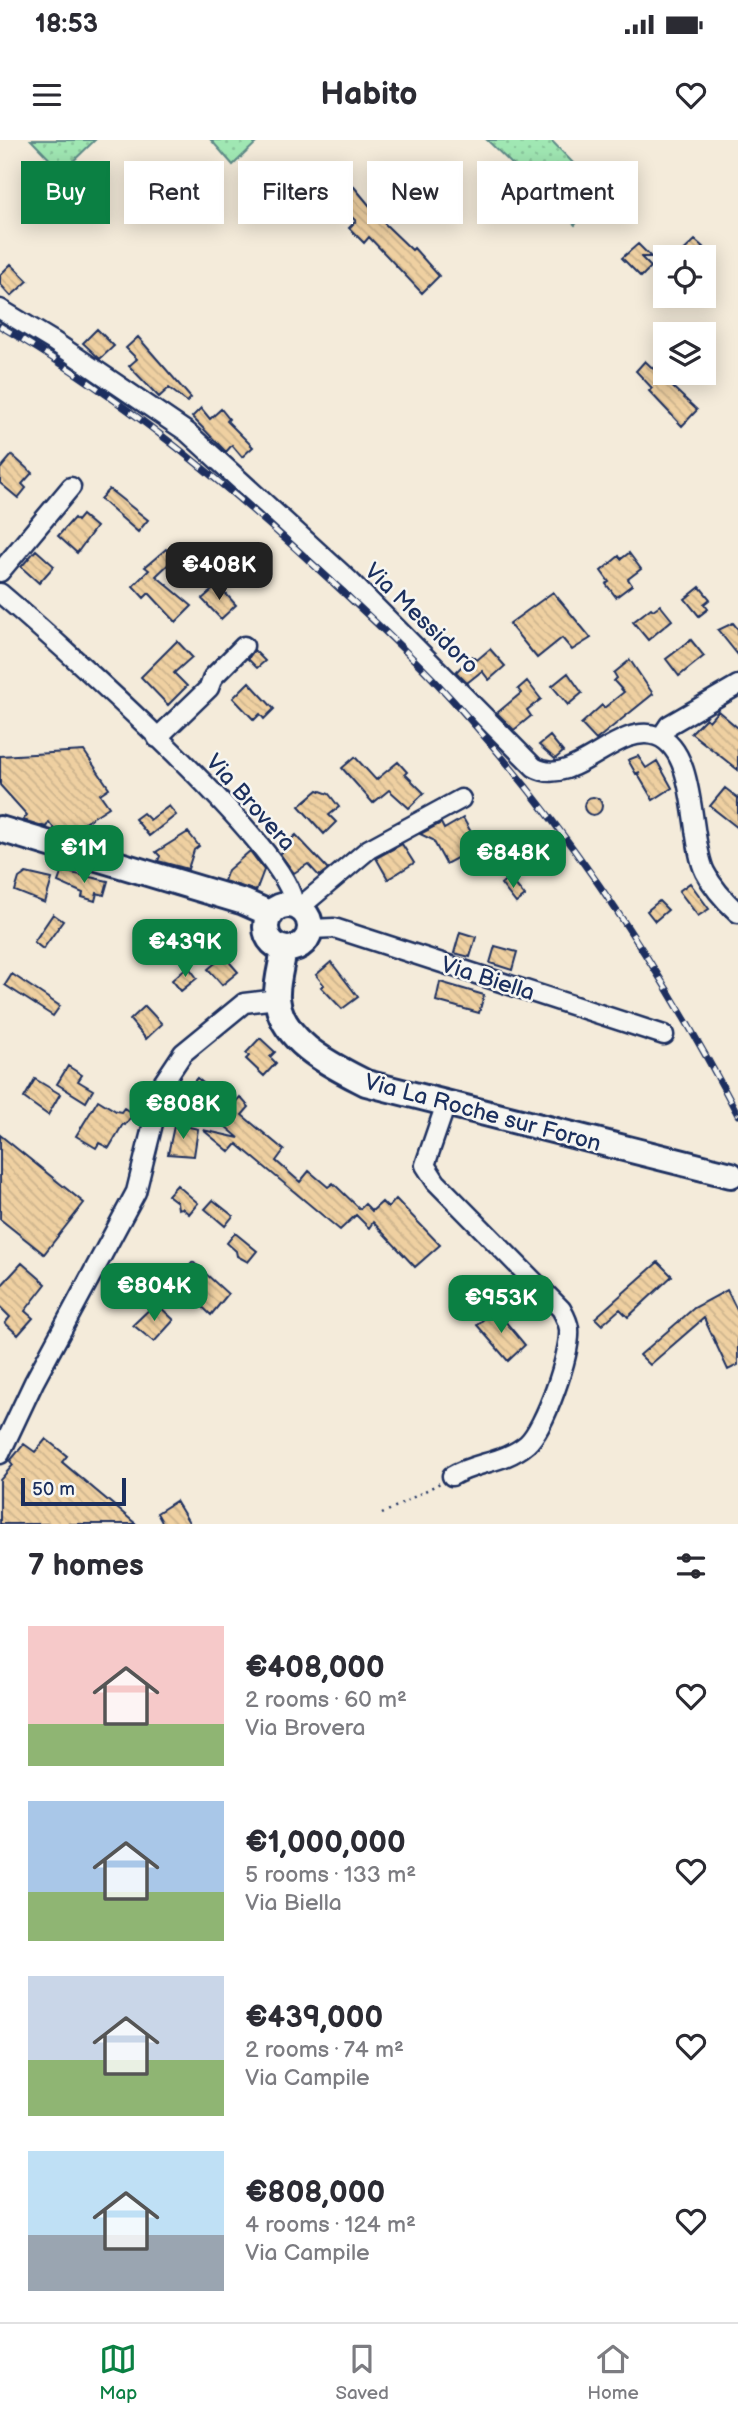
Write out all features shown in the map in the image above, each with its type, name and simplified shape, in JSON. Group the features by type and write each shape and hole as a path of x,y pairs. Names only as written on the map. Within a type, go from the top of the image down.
{"street":[{"name":"Via Messidoro","path":"0,309 53,341 187,432 351,582 545,774 562,771 633,737 651,734 661,737"},
{"path":"0,572 71,487"},
{"name":"Via Brovera","path":"0,593 51,636 236,817 270,855 293,893 293,914"},
{"path":"157,738 209,688 213,677 244,646"},
{"path":"738,685 669,725 661,737 671,746 692,790 696,845 704,871 720,896 738,913"},
{"path":"293,914 305,942 292,949 284,948 269,938 266,926 293,914 369,849 461,799"},
{"name":"Via Biella","path":"0,829 244,902 293,914 664,1035"},
{"path":"0,1454 34,1382 136,1192 163,1083 183,1053 244,1003 277,999 284,948"},
{"name":"Via La Roche sur Foron","path":"277,999 291,1031 338,1069 366,1083 731,1175"},
{"path":"446,1104 425,1165 436,1182 561,1309 569,1334 568,1348 543,1423 528,1444 512,1455 452,1476"}],"path":[{"path":"382,1514 452,1476"}],"green space":[{"path":"31,140 95,140 73,161 51,161"},
{"path":"211,140 259,140 233,165"},
{"path":"487,140 551,140 571,161 509,161"}],"building":[{"path":"353,186 367,203 367,224 385,224 412,250 414,248 439,276 422,293 369,237 364,243 349,228 356,221 353,218"},
{"path":"638,244 651,257 641,257 651,267 641,277 622,258"},
{"path":"11,264 28,281 11,296 0,284 0,275"},
{"path":"97,329 114,346 100,359 83,343"},
{"path":"138,337 191,398 187,402 169,388 159,397 129,366 137,359 126,348"},
{"path":"645,361 653,369 653,385 670,385 697,410 682,426 649,391 652,388 636,371"},
{"path":"201,408 210,419 221,409 229,419 227,421 253,447 242,457 232,445 226,452 192,417"},
{"path":"12,455 32,473 22,484 26,488 18,498 0,483 0,469"},
{"path":"109,489 148,520 138,532 100,499"},
{"path":"82,515 96,527 77,553 58,536 74,518 77,521"},
{"path":"166,549 175,558 156,576 192,606 176,622 149,593 144,598 133,586 149,570 145,567"},
{"path":"36,550 54,566 39,583 21,567"},
{"path":"629,553 641,569 628,579 632,585 616,597 606,584 609,582 601,571 619,556 621,559"},
{"path":"218,585 236,605 221,619 202,599"},
{"path":"700,587 710,599 704,604 708,609 699,616 685,599"},
{"path":"553,592 591,638 572,650 562,638 537,658 509,624"},
{"path":"660,605 672,620 648,640 633,622 651,608 653,610"},
{"path":"733,623 738,629 738,655 718,630"},
{"path":"691,640 704,656 679,676 666,659"},
{"path":"177,641 192,657 174,673 187,686 168,705 141,677"},
{"path":"490,649 505,666 489,680 482,671 467,683 456,672 472,656 477,660"},
{"path":"254,650 265,661 257,668 248,659"},
{"path":"630,660 653,694 596,740 581,724 602,705 604,708 624,692 614,681 617,678 614,673"},
{"path":"568,673 582,693 568,705 552,686"},
{"path":"527,681 541,699 527,710 531,716 514,730 497,713 521,693 518,689"},
{"path":"249,682 274,709 264,719 260,714 254,720 233,698"},
{"path":"718,711 738,728 738,770 691,733 706,718 709,721"},
{"path":"550,736 563,752 555,759 539,745"},
{"path":"84,751 109,788 100,794 109,807 78,827 85,839 55,830 49,822 46,827 23,820 27,815 0,785 0,756"},
{"path":"638,756 646,768 657,761 672,788 653,800 628,760"},
{"path":"355,757 376,780 398,762 407,772 405,774 424,793 409,808 389,790 373,803 342,768"},
{"path":"725,788 738,798 738,828 710,806"},
{"path":"318,790 329,794 339,807 329,815 336,822 324,834 299,806"},
{"path":"593,797 599,800 602,806 599,812 593,815 587,812 584,806 587,800"},
{"path":"169,806 176,815 149,836 135,819 143,813 150,820"},
{"path":"463,818 479,846 446,864 433,840 420,834 441,823 444,829"},
{"path":"188,832 199,846 194,850 188,869 158,861 160,856 156,852"},
{"path":"296,835 328,869 319,876 308,864 294,873 280,854"},
{"path":"402,844 414,863 388,879 376,858"},
{"path":"250,851 264,870 256,891 224,881 228,870"},
{"path":"62,871 108,881 104,895 97,893 95,901 82,897 83,893 58,882"},
{"path":"26,873 52,879 45,903 15,891 19,878"},
{"path":"509,877 525,896 516,903 501,884"},
{"path":"690,883 709,909 698,916 679,891"},
{"path":"659,901 668,910 655,921 647,911"},
{"path":"53,914 63,921 43,949 34,942"},
{"path":"460,932 476,937 470,957 454,953"},
{"path":"495,946 517,952 512,970 490,963"},
{"path":"224,956 238,972 222,985 208,969"},
{"path":"331,962 358,997 342,1009 321,987 324,985 316,975"},
{"path":"188,966 197,978 181,991 172,980"},
{"path":"12,974 60,1006 53,1016 5,985"},
{"path":"440,982 484,995 479,1013 436,1001"},
{"path":"145,1006 162,1024 146,1039 130,1020"},
{"path":"260,1038 275,1052 270,1057 276,1063 264,1076 246,1059 249,1056 246,1053"},
{"path":"68,1066 82,1075 78,1081 93,1090 86,1102 57,1084"},
{"path":"197,1078 232,1106 240,1097 249,1107 242,1115 284,1150 276,1161 300,1182 309,1171 328,1187 333,1183 360,1209 365,1204 372,1211 382,1202 388,1208 396,1199 440,1245 415,1267 373,1222 369,1228 356,1215 340,1230 237,1144 230,1152 203,1130 239,1138 185,1092"},
{"path":"35,1079 60,1094 48,1115 24,1098"},
{"path":"98,1100 116,1111 121,1112 124,1108 133,1114 125,1125 123,1124 109,1148 99,1143 96,1148 76,1136"},
{"path":"174,1126 198,1129 194,1156 168,1154"},
{"path":"0,1135 84,1203 44,1254 0,1219"},
{"path":"177,1185 198,1203 189,1214 182,1208 178,1209 177,1202 168,1195"},
{"path":"213,1200 233,1216 225,1226 205,1209"},
{"path":"235,1233 257,1251 248,1262 237,1256 236,1251 227,1243"},
{"path":"193,1262 228,1294 211,1315 175,1281"},
{"path":"658,1262 672,1276 628,1317 620,1309 602,1325 595,1318"},
{"path":"22,1263 46,1284 25,1311 33,1318 18,1335 5,1323 10,1317 0,1307 0,1287"},
{"path":"727,1290 738,1312 738,1365 728,1370 704,1318 650,1365 640,1355 694,1308"},
{"path":"156,1303 174,1320 154,1342 133,1325"},
{"path":"495,1309 525,1345 508,1361 477,1325"},
{"path":"46,1439 67,1456 62,1462 136,1524 0,1524 0,1480 13,1465 10,1461 24,1444 35,1452"},
{"path":"176,1501 190,1524 163,1524 157,1513"}],"railway":[{"path":"0,326 116,401 189,457 294,547 433,679 520,780 600,886 672,998 738,1115"}]}
